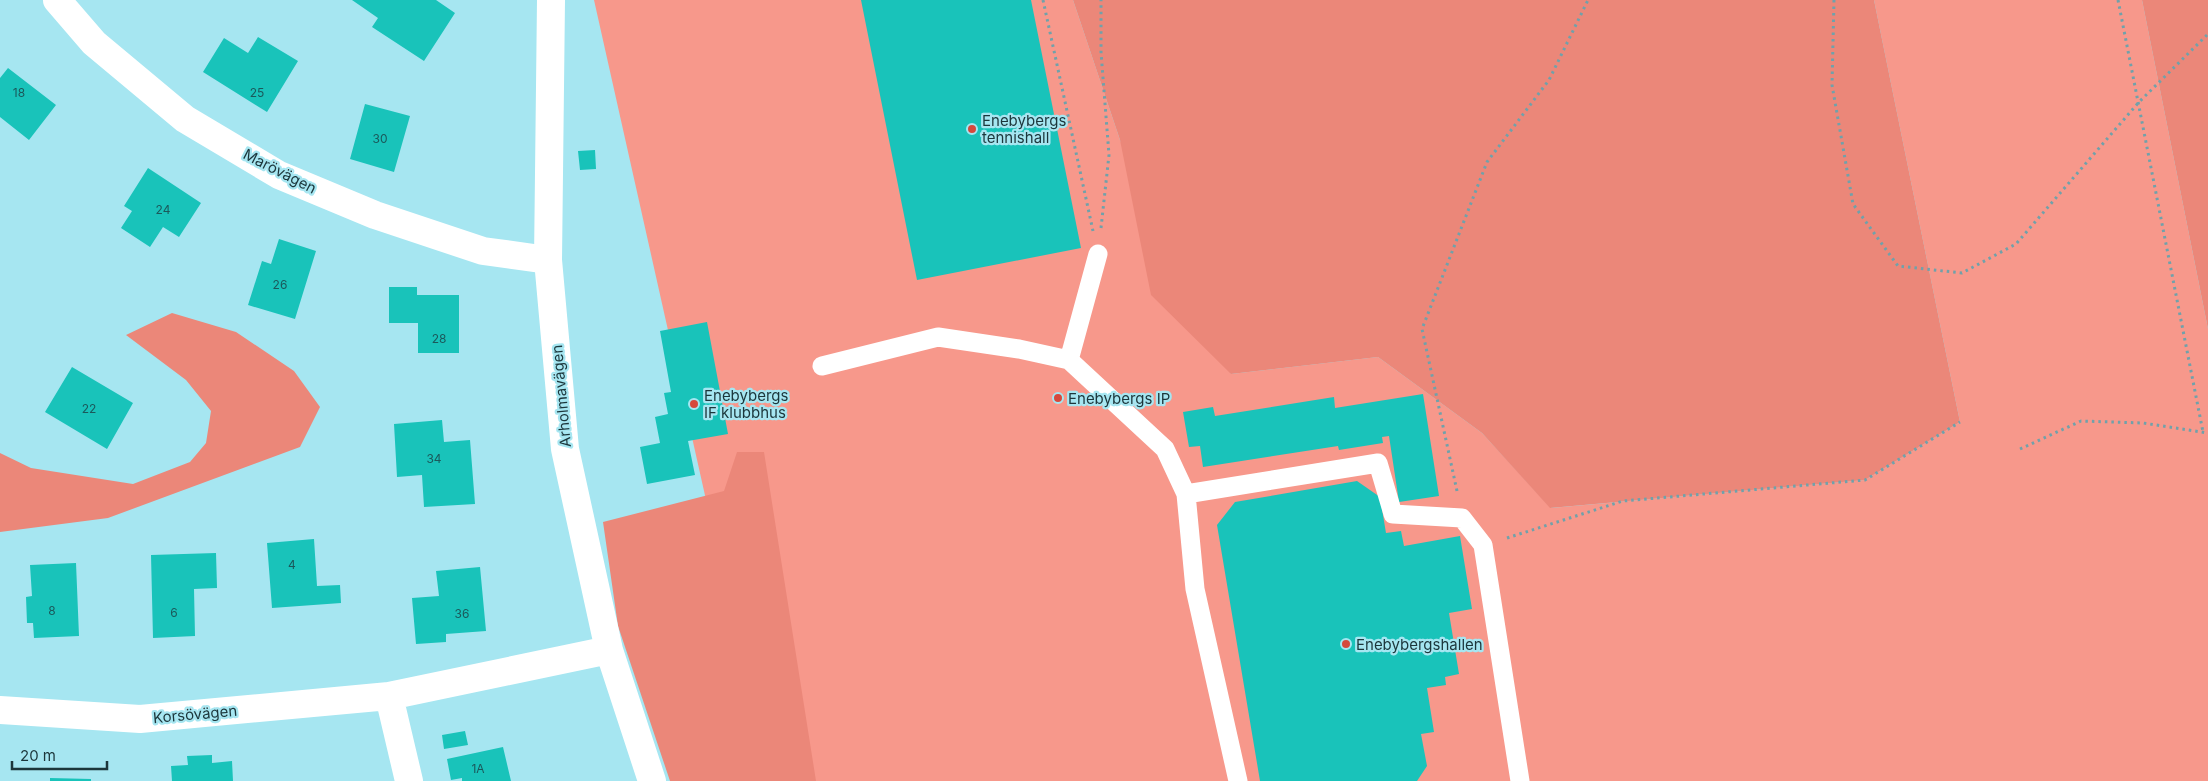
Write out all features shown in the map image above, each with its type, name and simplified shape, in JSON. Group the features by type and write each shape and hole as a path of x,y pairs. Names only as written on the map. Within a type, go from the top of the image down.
{"street":[{"name":"Marövägen","path":"57,0 94,43 185,119 279,174 375,215 483,250 548,260"},
{"name":"Arholmavägen","path":"551,0 548,260 565,449 609,650 652,781"},
{"name":"Korsövägen","path":"0,710 140,719 389,696 609,650"},
{"path":"389,696 409,781"}],"lane":[{"path":"1070,360 1098,254"},
{"path":"822,366 938,337 1019,348 1070,360 1165,449 1186,494 1195,590 1238,781"},
{"path":"1186,494 1378,463 1393,514 1462,518 1482,546 1520,781"}],"path":[{"path":"1043,0 1098,254"},
{"path":"1098,254 1109,154 1101,52 1101,0"},
{"path":"1462,518 1422,329 1487,162 1549,80 1588,0"},
{"path":"1834,0 1832,85 1853,204 1898,266 1962,273 2016,244 2139,102 2208,34"},
{"path":"2118,0 2203,432"},
{"path":"2020,449 2082,421 2143,423 2208,433"},
{"path":"1482,546 1623,501 1865,480 1960,422"}],"shaded area":[{"name":"Enebybergs IP","path":"594,0 1073,0 1120,140 1231,374 1378,357 1482,433 1551,508 1865,480 1960,422 1874,0 2142,0 2208,329 2208,781 769,781"},
{"path":"1073,0 1874,0 1960,422 1865,480 1550,508 1482,433 1378,357 1231,374 1151,295 1120,140"},
{"path":"2142,0 2208,0 2208,329"},
{"path":"172,313 236,332 294,371 320,407 300,447 108,518 0,532 0,453 31,468 133,484 190,462 206,443 211,411 186,380 126,335"},
{"path":"737,452 764,452 816,781 670,781 618,626 603,522 724,491"}],"building":[{"path":"352,0 436,0 455,13 424,61 372,27 378,18"},
{"name":"Enebybergs tennishall","path":"861,0 1031,0 1081,248 917,280"},
{"path":"258,37 298,61 267,112 203,72 224,38 248,53"},
{"path":"8,68 56,105 29,140 0,117 0,78"},
{"path":"365,104 410,116 394,172 350,159"},
{"path":"595,150 596,169 580,170 578,151"},
{"path":"148,168 201,203 179,237 163,227 150,247 121,228 132,211 124,206"},
{"path":"279,239 316,251 295,319 248,305 262,261 271,264"},
{"path":"389,287 417,287 417,295 459,295 459,353 418,353 418,323 389,323"},
{"name":"Enebybergs IF klubbhus","path":"707,322 728,434 688,441 695,475 647,484 640,447 660,443 655,417 668,414 664,393 671,392 660,331"},
{"path":"72,367 133,403 107,449 45,412"},
{"path":"1423,394 1439,496 1399,502 1389,436 1382,437 1383,443 1339,450 1338,446 1203,467 1200,446 1189,447 1183,412 1213,407 1215,416 1334,397 1335,408"},
{"path":"442,420 444,442 470,440 475,504 424,507 422,475 397,477 394,424"},
{"name":"Enebybergshallen","path":"1357,481 1380,497 1386,533 1401,531 1404,546 1460,536 1472,609 1449,613 1459,674 1445,677 1446,685 1427,688 1434,732 1421,734 1427,766 1417,781 1260,781 1217,525 1235,502"},
{"path":"314,539 317,586 340,585 341,603 272,608 267,543"},
{"path":"216,553 217,588 194,589 195,636 153,638 151,555"},
{"path":"76,563 79,636 34,638 33,623 27,623 26,597 32,596 30,565"},
{"path":"480,567 486,631 446,634 446,642 416,644 412,598 439,596 436,571"},
{"path":"465,731 468,745 444,749 442,735"},
{"path":"503,747 511,781 462,781 462,778 451,780 447,759"},
{"path":"212,755 212,763 232,761 233,781 172,781 171,766 188,765 187,756"},
{"path":"50,778 91,779 91,781 50,781"}],"place":[{"name":"Enebybergs tennishall","path":"972,129"},
{"name":"Enebybergs IP","path":"1058,398"},
{"name":"Enebybergs IF klubbhus","path":"694,404"},
{"name":"Enebybergshallen","path":"1346,644"}]}
